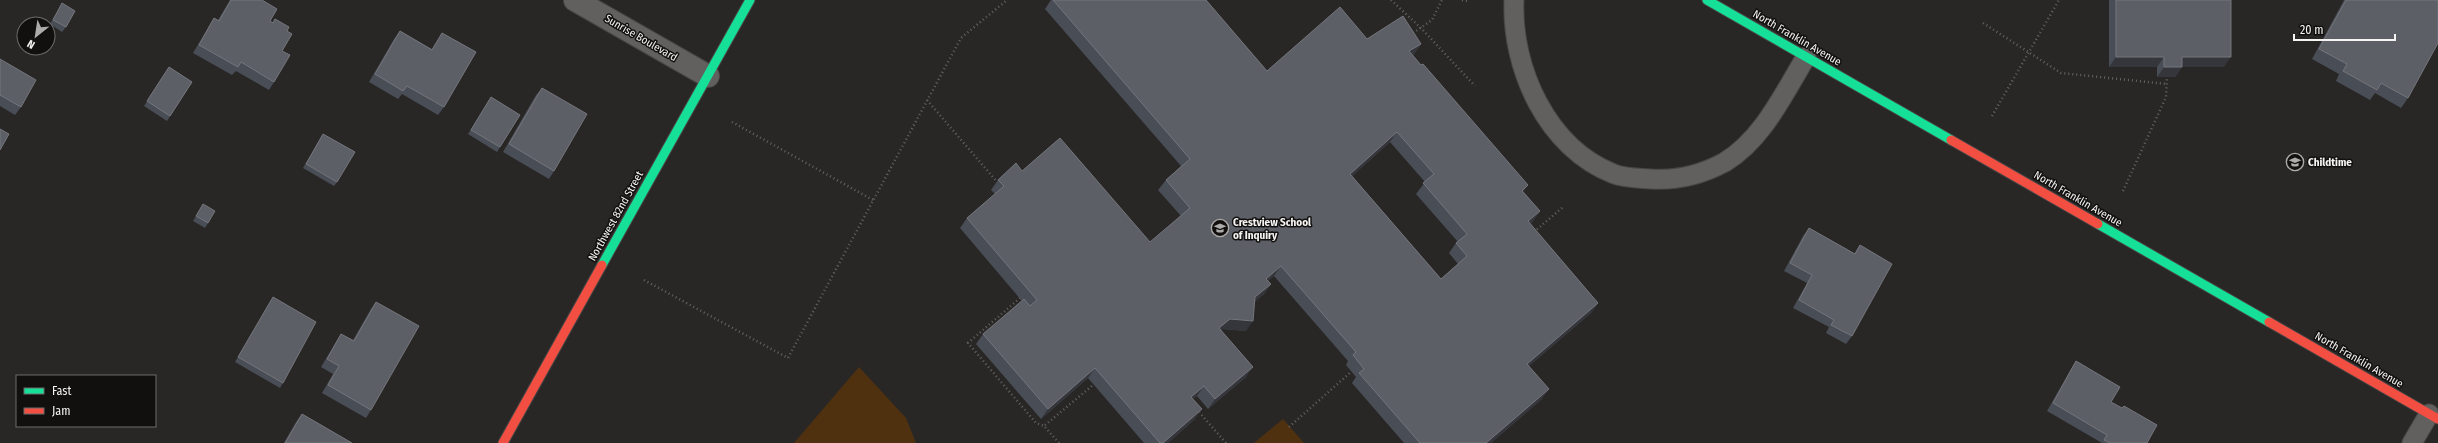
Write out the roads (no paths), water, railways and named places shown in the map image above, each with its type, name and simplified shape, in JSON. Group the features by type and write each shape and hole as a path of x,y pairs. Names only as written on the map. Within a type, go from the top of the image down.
{"street":[{"name":"Sunrise Boulevard","path":"575,0 708,76"},
{"name":"Northwest 82nd Street","path":"503,443 750,0"},
{"name":"North Franklin Avenue","path":"1707,0 2433,416"}],"lane":[{"path":"1514,0 1516,30 1525,75 1544,112 1556,131 1575,150 1593,164 1615,174 1664,180 1689,177 1726,161 1742,148 1765,123 1806,57"},
{"path":"2412,443 2433,416"}],"place":[{"name":"Childtime","path":"2295,162"},
{"name":"Crestview School of Inquiry","path":"1220,228"}]}
